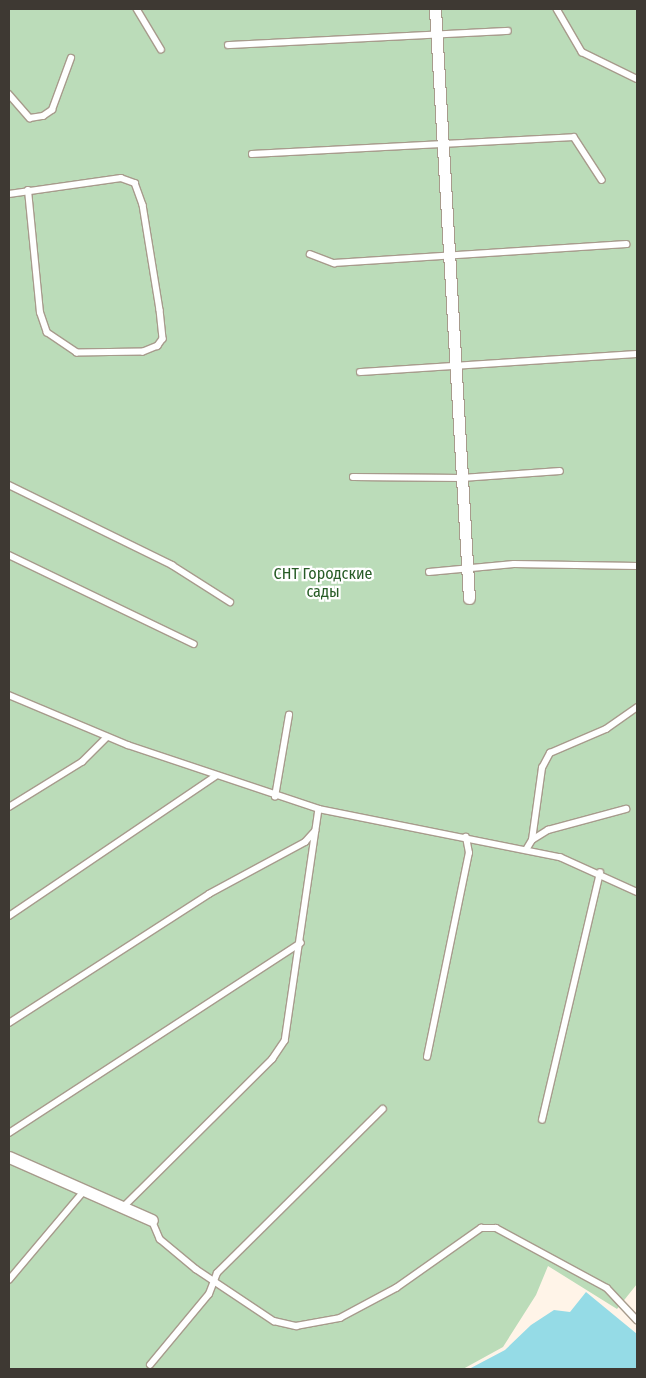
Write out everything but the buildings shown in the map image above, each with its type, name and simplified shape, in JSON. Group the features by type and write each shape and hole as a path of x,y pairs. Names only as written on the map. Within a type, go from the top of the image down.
{"street":[{"path":"435,9 442,147 458,368 469,598"},
{"path":"9,1157 83,1192 152,1220"}],"lane":[{"path":"137,9 161,48"},
{"path":"557,9 582,52 637,79"},
{"path":"228,45 436,33 508,31"},
{"path":"9,94 30,118 44,116 52,110 71,58"},
{"path":"252,154 442,147 574,138 602,180"},
{"path":"9,194 28,191 121,178 135,184 143,205 160,310 163,339 158,346 143,352 77,353 47,333 40,313 28,191"},
{"path":"310,254 334,263 626,244"},
{"path":"360,372 458,368 637,354"},
{"path":"352,477 462,478 560,471"},
{"path":"9,485 172,565 230,602"},
{"path":"9,555 194,644"},
{"path":"429,572 514,564 637,566"},
{"path":"10,698 107,737 275,797 560,857 600,872 637,892"},
{"path":"526,850 532,840 542,768 550,753 606,729 637,707"},
{"path":"275,797 289,715"},
{"path":"9,807 82,762 107,737"},
{"path":"9,916 216,776"},
{"path":"122,1208 273,1059 285,1041 292,1014 320,808"},
{"path":"532,840 548,830 626,809"},
{"path":"9,1023 209,894 305,842 316,831"},
{"path":"427,1057 469,853 466,837"},
{"path":"542,1120 600,872"},
{"path":"9,1133 301,943"},
{"path":"150,1365 201,1305 215,1281 217,1273 383,1109"},
{"path":"9,1280 83,1192"},
{"path":"152,1220 160,1239 215,1281 274,1321 315,1326 396,1288 481,1228 496,1228 607,1288 637,1320"}],"green space":[{"name":"СНТ Городские сады","path":"9,9 637,9 637,1284 617,1309 548,1266 536,1295 503,1347 463,1369 9,1369"}],"water":[{"path":"586,1292 637,1334 637,1369 469,1369 505,1350 531,1325 554,1310 570,1312"}]}
